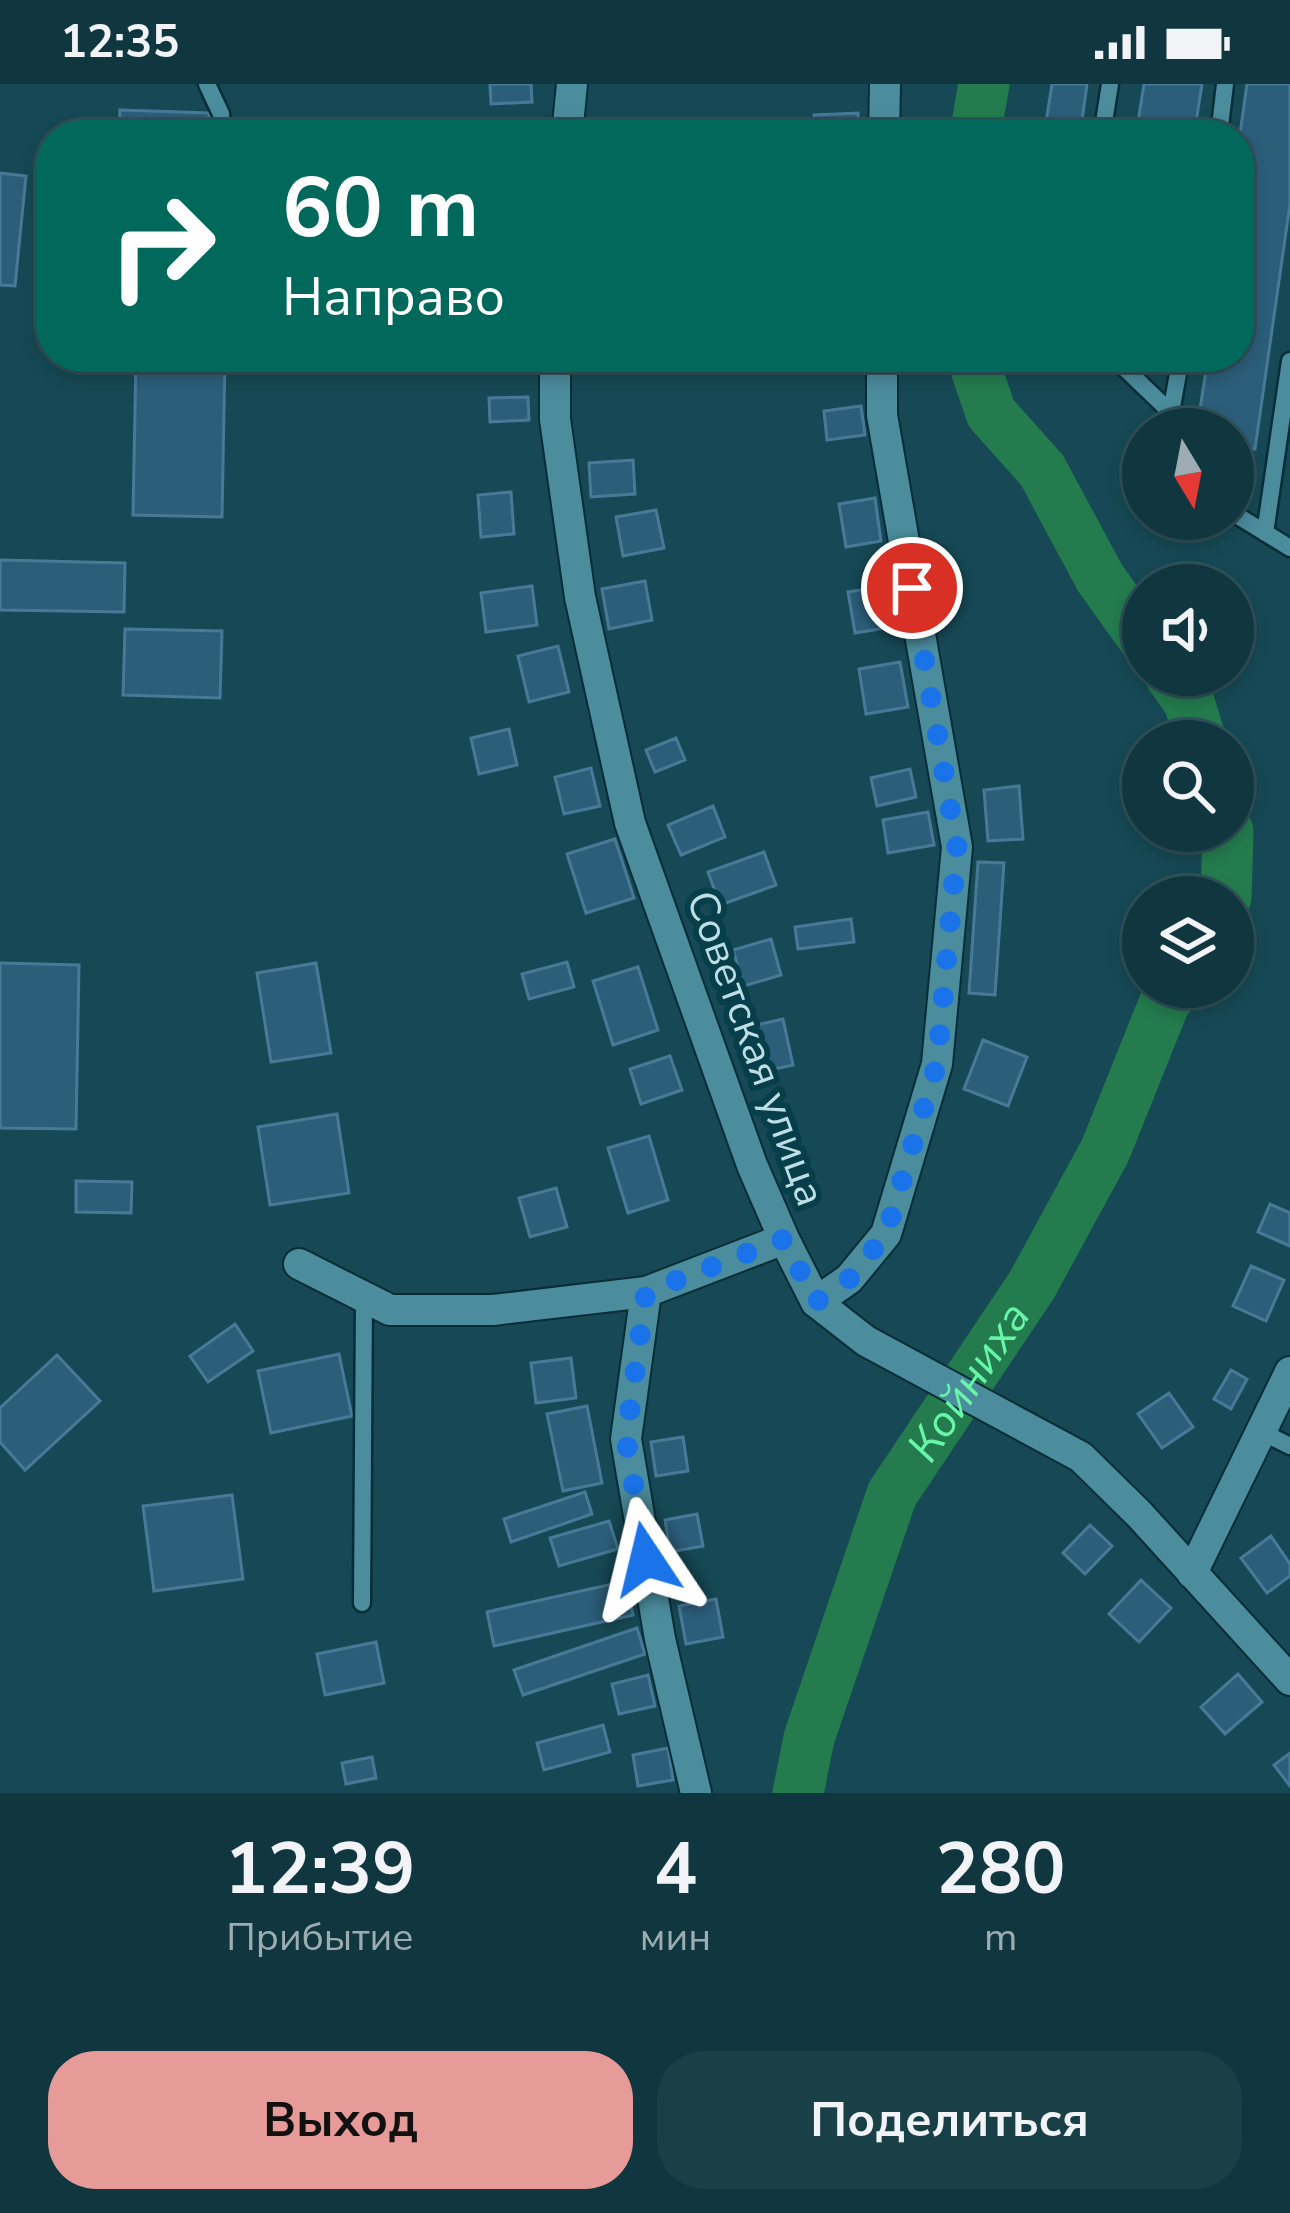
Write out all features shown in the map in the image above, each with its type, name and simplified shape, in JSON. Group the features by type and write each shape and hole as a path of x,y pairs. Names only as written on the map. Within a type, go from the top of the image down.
{"street":[{"path":"568,120 572,84"},
{"path":"884,84 884,120"},
{"name":"Советская улица","path":"555,372 555,419 580,597 630,823 752,1165 816,1302 866,1342 1081,1457 1290,1680"},
{"path":"816,1302 849,1279 886,1234 937,1064 957,847 882,415 882,372"},
{"path":"299,1264 391,1310 494,1310 646,1292 784,1239"},
{"path":"646,1292 626,1439 659,1639 696,1793"},
{"path":"1192,1573 1276,1439 1290,1372"}],"lane":[{"path":"207,84 222,120"},
{"path":"1104,120 1110,84"},
{"path":"1221,120 1225,84"},
{"path":"1265,533 1290,361"},
{"path":"1127,372 1159,408"},
{"path":"1175,408 1179,372"},
{"path":"1254,526 1290,548"},
{"path":"362,1603 364,1297"}],"building":[{"path":"490,84 531,84 532,102 491,104"},
{"path":"1052,84 1087,84 1082,120 1046,120"},
{"path":"1144,84 1202,84 1196,120 1138,120"},
{"path":"1247,84 1290,84 1290,204 1255,449 1254,408 1200,408 1206,372 1254,372 1254,120 1242,120"},
{"path":"120,110 209,113 209,120 120,120"},
{"path":"858,113 858,120 814,120 814,115"},
{"path":"0,173 26,176 15,286 0,285"},
{"path":"136,372 225,372 222,517 133,515"},
{"path":"528,397 529,420 490,422 489,398"},
{"path":"861,406 865,435 827,440 824,411"},
{"path":"633,460 635,494 591,497 589,463"},
{"path":"511,492 514,534 481,537 478,495"},
{"path":"875,498 881,541 846,547 839,504"},
{"path":"656,510 664,548 623,556 616,517"},
{"path":"0,560 125,563 124,612 0,610"},
{"path":"645,581 652,620 609,629 602,589"},
{"path":"532,586 537,625 486,632 481,593"},
{"path":"885,586 892,627 855,633 848,592"},
{"path":"125,629 222,631 220,698 123,695"},
{"path":"558,646 569,692 529,702 518,656"},
{"path":"900,662 908,707 866,714 859,669"},
{"path":"509,729 517,765 479,774 471,738"},
{"path":"676,738 685,760 655,772 646,750"},
{"path":"591,768 600,806 564,814 555,777"},
{"path":"910,769 916,797 877,806 871,778"},
{"path":"1019,786 1023,839 988,841 984,790"},
{"path":"713,806 725,837 681,855 668,825"},
{"path":"928,812 934,845 888,853 883,820"},
{"path":"615,839 634,898 586,913 567,854"},
{"path":"764,852 776,885 720,905 708,872"},
{"path":"978,862 1004,863 995,995 969,993"},
{"path":"851,919 854,942 798,949 795,927"},
{"path":"771,939 781,975 744,986 733,950"},
{"path":"567,962 574,987 529,999 522,974"},
{"path":"0,963 79,965 76,1129 0,1128"},
{"path":"316,963 331,1053 271,1062 257,973"},
{"path":"638,967 658,1030 613,1045 593,981"},
{"path":"783,1019 793,1065 761,1072 752,1026"},
{"path":"983,1040 1027,1057 1008,1106 964,1089"},
{"path":"670,1056 682,1090 641,1104 630,1069"},
{"path":"337,1114 349,1193 270,1205 258,1127"},
{"path":"649,1136 668,1200 628,1213 608,1148"},
{"path":"76,1181 132,1182 131,1213 76,1212"},
{"path":"556,1188 567,1227 530,1237 519,1198"},
{"path":"1270,1204 1290,1213 1290,1246 1258,1232"},
{"path":"1251,1266 1284,1280 1266,1321 1233,1306"},
{"path":"235,1324 253,1351 208,1382 190,1356"},
{"path":"339,1354 352,1416 271,1433 258,1371"},
{"path":"57,1355 100,1401 25,1470 0,1442 0,1408"},
{"path":"571,1358 576,1398 536,1403 531,1363"},
{"path":"1231,1370 1247,1379 1231,1409 1214,1399"},
{"path":"1169,1393 1193,1427 1162,1448 1138,1414"},
{"path":"587,1406 602,1483 563,1491 547,1414"},
{"path":"683,1437 688,1471 656,1476 651,1442"},
{"path":"585,1492 592,1514 511,1542 504,1519"},
{"path":"232,1495 243,1579 154,1591 143,1506"},
{"path":"697,1514 703,1546 670,1552 665,1520"},
{"path":"609,1521 618,1549 559,1566 550,1538"},
{"path":"1090,1525 1112,1546 1085,1574 1063,1553"},
{"path":"1271,1536 1290,1564 1290,1576 1267,1593 1241,1558"},
{"path":"1141,1580 1171,1608 1139,1642 1109,1614"},
{"path":"626,1581 633,1615 494,1646 487,1612"},
{"path":"716,1599 723,1637 686,1644 679,1606"},
{"path":"637,1628 645,1654 523,1695 514,1670"},
{"path":"376,1642 384,1683 325,1695 317,1654"},
{"path":"1238,1674 1262,1702 1225,1734 1201,1707"},
{"path":"648,1675 655,1706 619,1714 612,1684"},
{"path":"603,1725 610,1752 544,1770 537,1743"},
{"path":"668,1748 673,1780 638,1786 633,1755"},
{"path":"1290,1753 1290,1786 1274,1765"},
{"path":"372,1757 376,1778 346,1784 342,1763"}],"waterway":[{"name":"Койниха","path":"978,120 984,84"},
{"name":"Койниха","path":"977,372 991,413 1042,470 1100,578 1122,609"},
{"name":"Койниха","path":"1185,696 1195,720"},
{"name":"Койниха","path":"1227,852 1227,876"},
{"name":"Койниха","path":"798,1793 809,1738 892,1494 1032,1285 1105,1151 1162,1008"}],"route":[{"path":"646,1559 626,1439 646,1292 784,1239 816,1302 849,1279 886,1234 937,1064 957,847 912,588"}]}
